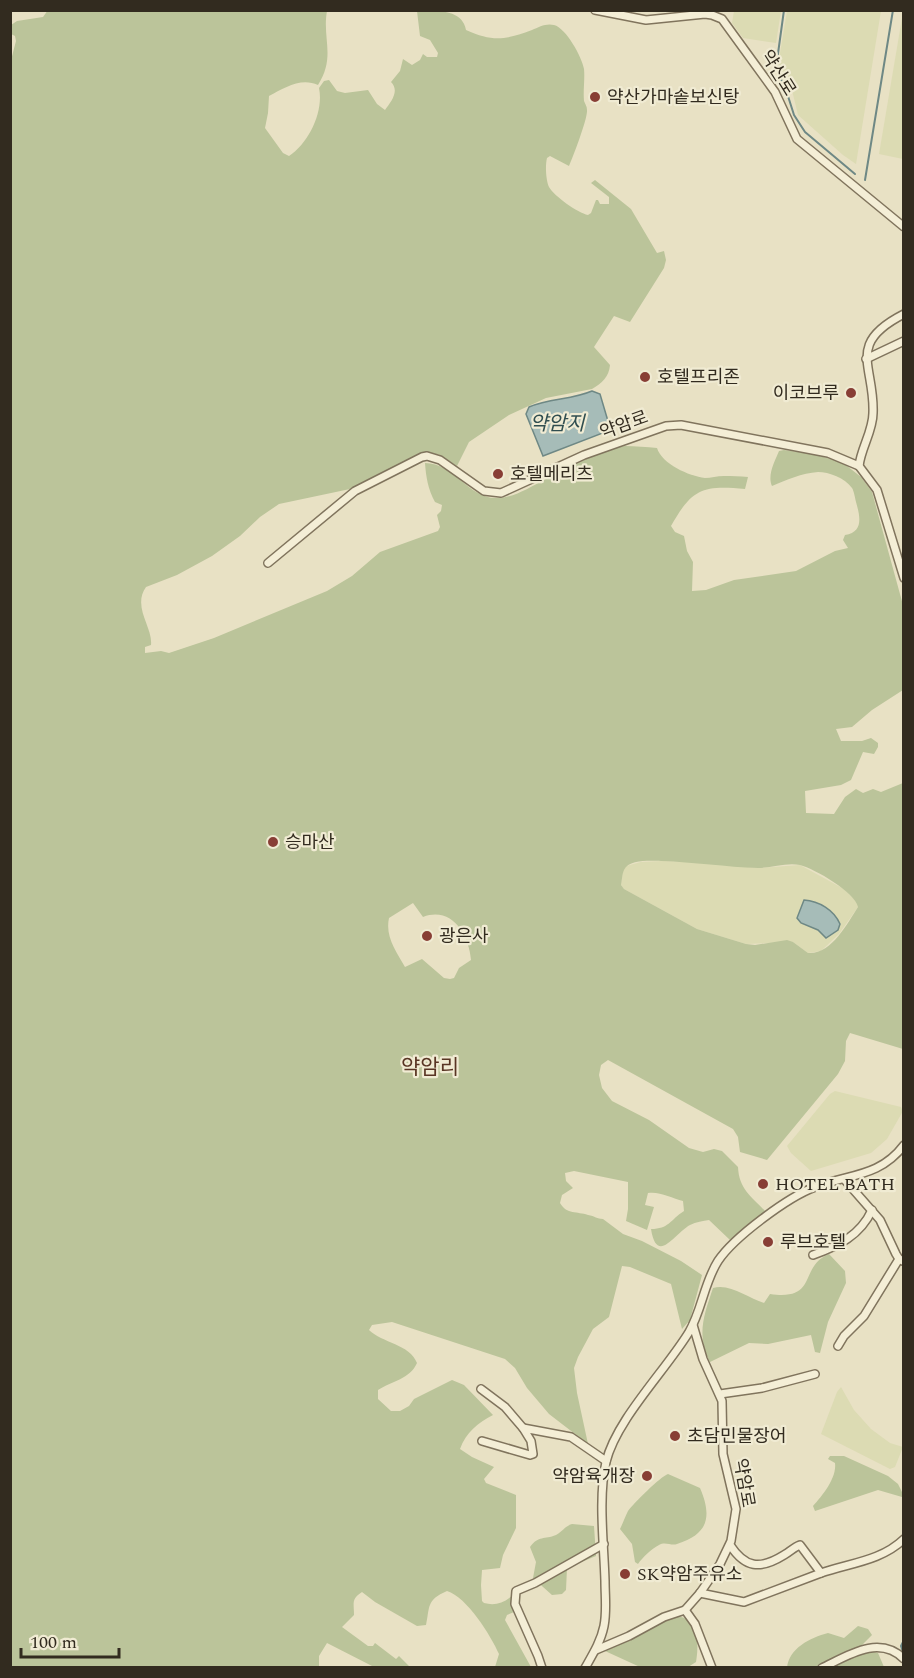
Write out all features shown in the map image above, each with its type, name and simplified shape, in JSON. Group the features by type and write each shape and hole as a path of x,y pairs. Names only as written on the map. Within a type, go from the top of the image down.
{"street":[{"name":"약산로","path":"595,10 637,20 705,14 722,19 771,85 797,139 903,227"},
{"path":"903,314 886,324 878,332 872,341 866,359 873,415 859,466 877,490 903,578"},
{"path":"866,359 903,341"},
{"name":"약암로","path":"268,563 355,491 427,456 445,463 484,491 501,493 584,455 666,426 681,425 828,453 859,466"},
{"path":"585,1668 596,1650 606,1613 603,1483 606,1461 625,1422 693,1325 711,1273 718,1260 732,1244 797,1194 876,1169 895,1156 903,1145"},
{"path":"838,1346 844,1336 864,1316 901,1260 880,1220 844,1179"},
{"path":"813,1256 839,1245 857,1233 872,1210"},
{"name":"약암로","path":"596,1650 629,1636 664,1617 685,1610 720,1564 734,1532 736,1509 723,1454 723,1405 703,1359 693,1325"},
{"path":"720,1394 762,1388 815,1374"},
{"path":"481,1389 505,1407 524,1428 533,1454 482,1441"},
{"path":"524,1428 571,1437 606,1461"},
{"path":"700,1593 744,1602 820,1573 879,1556 894,1548 903,1539"},
{"path":"542,1668 514,1604 516,1591 536,1583 604,1544"},
{"path":"730,1545 742,1560 751,1565 783,1556 800,1545 820,1573"},
{"path":"685,1610 695,1624 712,1668"},
{"path":"822,1668 861,1649 872,1647 889,1649 903,1659"}],"green space":[{"path":"48,10 327,11 326,65 318,85 299,83 269,96 265,128 283,153 289,156 309,135 317,116 319,88 324,81 329,80 337,91 345,93 368,90 377,104 385,110 395,93 391,82 400,71 403,59 412,65 420,60 423,54 427,57 437,57 438,53 430,40 420,36 417,11 439,11 453,14 459,18 466,30 492,38 506,38 543,26 554,25 568,37 583,64 584,101 587,114 569,166 550,156 547,158 546,173 549,187 567,204 588,215 596,200 600,204 609,204 609,197 591,183 595,180 631,209 657,253 664,251 666,260 664,268 630,322 614,316 594,347 610,365 607,376 599,384 592,389 546,398 509,415 469,442 457,466 440,455 428,452 350,489 279,504 212,556 177,575 146,587 141,602 151,645 145,647 145,653 161,651 169,653 214,638 327,591 352,576 380,552 438,531 440,527 437,515 442,505 435,502 425,463 445,469 478,493 497,498 516,494 584,460 625,446 657,448 670,464 699,477 748,477 745,489 708,489 692,497 671,526 675,532 684,536 687,551 693,562 692,591 706,590 734,580 796,571 835,551 848,548 843,540 845,535 855,531 859,523 859,513 852,488 836,476 818,472 800,475 772,486 771,473 779,451 812,454 842,462 861,477 872,492 903,605 903,690 872,710 852,727 836,729 841,741 862,741 871,738 878,743 878,747 874,754 863,752 851,780 841,785 805,791 806,813 834,814 845,797 856,789 863,793 873,789 881,792 903,783 903,1049 850,1033 846,1041 845,1061 838,1074 767,1160 740,1152 738,1137 733,1129 608,1060 601,1065 599,1075 602,1088 612,1101 649,1120 689,1148 703,1152 714,1149 722,1151 738,1167 743,1187 765,1211 730,1240 709,1220 690,1225 662,1246 654,1240 651,1229 666,1226 684,1211 683,1201 661,1194 648,1193 645,1205 654,1207 647,1230 626,1221 628,1182 574,1171 565,1173 566,1181 573,1188 562,1195 560,1203 563,1207 572,1212 603,1219 623,1234 681,1261 702,1275 690,1320 682,1329 671,1284 630,1267 622,1266 609,1317 593,1329 574,1368 588,1444 549,1414 527,1388 515,1368 505,1359 392,1322 372,1325 369,1330 408,1352 417,1363 410,1373 378,1390 378,1399 391,1411 400,1411 409,1406 414,1399 452,1380 464,1385 493,1415 473,1429 460,1449 494,1467 484,1479 486,1483 516,1495 516,1528 503,1555 500,1568 482,1570 482,1601 496,1604 513,1595 514,1612 507,1615 505,1620 531,1667 495,1667 499,1654 490,1637 470,1609 447,1591 432,1601 426,1625 417,1626 362,1592 355,1599 354,1615 342,1627 368,1646 373,1646 375,1643 396,1659 399,1656 410,1667 374,1667 327,1643 319,1656 319,1667 11,1668 10,64 16,41 15,36 11,34 11,25 17,21 43,17","holes":["641,861 758,868 800,865 815,871 842,888 858,907 838,937 824,949 816,952 808,953 787,940 755,945 746,944 697,929 624,889 621,885 624,870 630,864","413,903 423,917 433,915 450,919 463,933 471,960 459,968 454,978 444,978 422,959 405,967 395,949 390,938 389,918"]},
{"path":"734,11 781,11 776,43 743,38 732,23"},
{"path":"787,11 881,11 856,164 798,115 791,86 778,65"},
{"path":"903,12 903,159 879,154"},
{"path":"661,861 757,868 800,865 844,889 857,902 858,907 839,934 821,951 808,953 793,942 746,944 697,929 624,889 621,885 623,870 626,866 641,862"},
{"path":"835,1091 901,1107 903,1111 887,1139 871,1153 811,1171 791,1153 787,1146"},
{"path":"829,1254 845,1271 846,1283 828,1322 820,1353 815,1352 811,1335 768,1344 749,1343 710,1362 702,1334 704,1316 713,1288 732,1289 764,1303 770,1294 796,1293 802,1288 814,1267"},
{"path":"841,1387 854,1410 871,1429 890,1443 903,1447 895,1467 890,1469 821,1434"},
{"path":"830,1456 844,1456 888,1476 898,1484 903,1494 902,1497 878,1490 815,1511 813,1506 834,1475 835,1463 828,1459"},
{"path":"668,1474 700,1488 706,1507 705,1523 696,1535 688,1540 677,1544 659,1545 647,1553 638,1564 635,1562 632,1544 620,1529 631,1507"},
{"path":"572,1524 594,1526 596,1556 567,1568 566,1590 562,1594 552,1595 533,1578 536,1562 530,1547 536,1541 556,1535"},
{"path":"675,1616 689,1621 696,1633 696,1662 688,1667 640,1667 605,1651 662,1620"},
{"path":"858,1626 868,1629 872,1635 861,1646 816,1667 787,1668 792,1655 801,1645 828,1633 844,1638"},
{"path":"869,1651 878,1653 884,1667 828,1668"}],"water":[{"name":"약암지","path":"592,391 600,394 610,428 608,431 543,456 526,414 529,407"},
{"path":"804,900 820,904 830,911 840,924 838,930 826,938 818,930 801,923 797,918"}],"waterway":[{"path":"784,10 776,68 794,115 805,132 855,174"},
{"path":"865,180 893,10"},
{"path":"904,1640 901,1646 904,1655"}],"place":[{"name":"약산가마솥보신탕","path":"595,97"},
{"name":"호텔프리존","path":"645,377"},
{"name":"이코브루","path":"851,393"},
{"name":"호텔메리츠","path":"498,474"},
{"name":"승마산","path":"273,842"},
{"name":"광은사","path":"427,936"},
{"name":"HOTEL BATH","path":"763,1184"},
{"name":"루브호텔","path":"768,1242"},
{"name":"초담민물장어","path":"675,1436"},
{"name":"약암육개장","path":"647,1476"},
{"name":"SK약암주유소","path":"625,1574"}],"district":[{"name":"약암리","path":"430,1068"}]}
